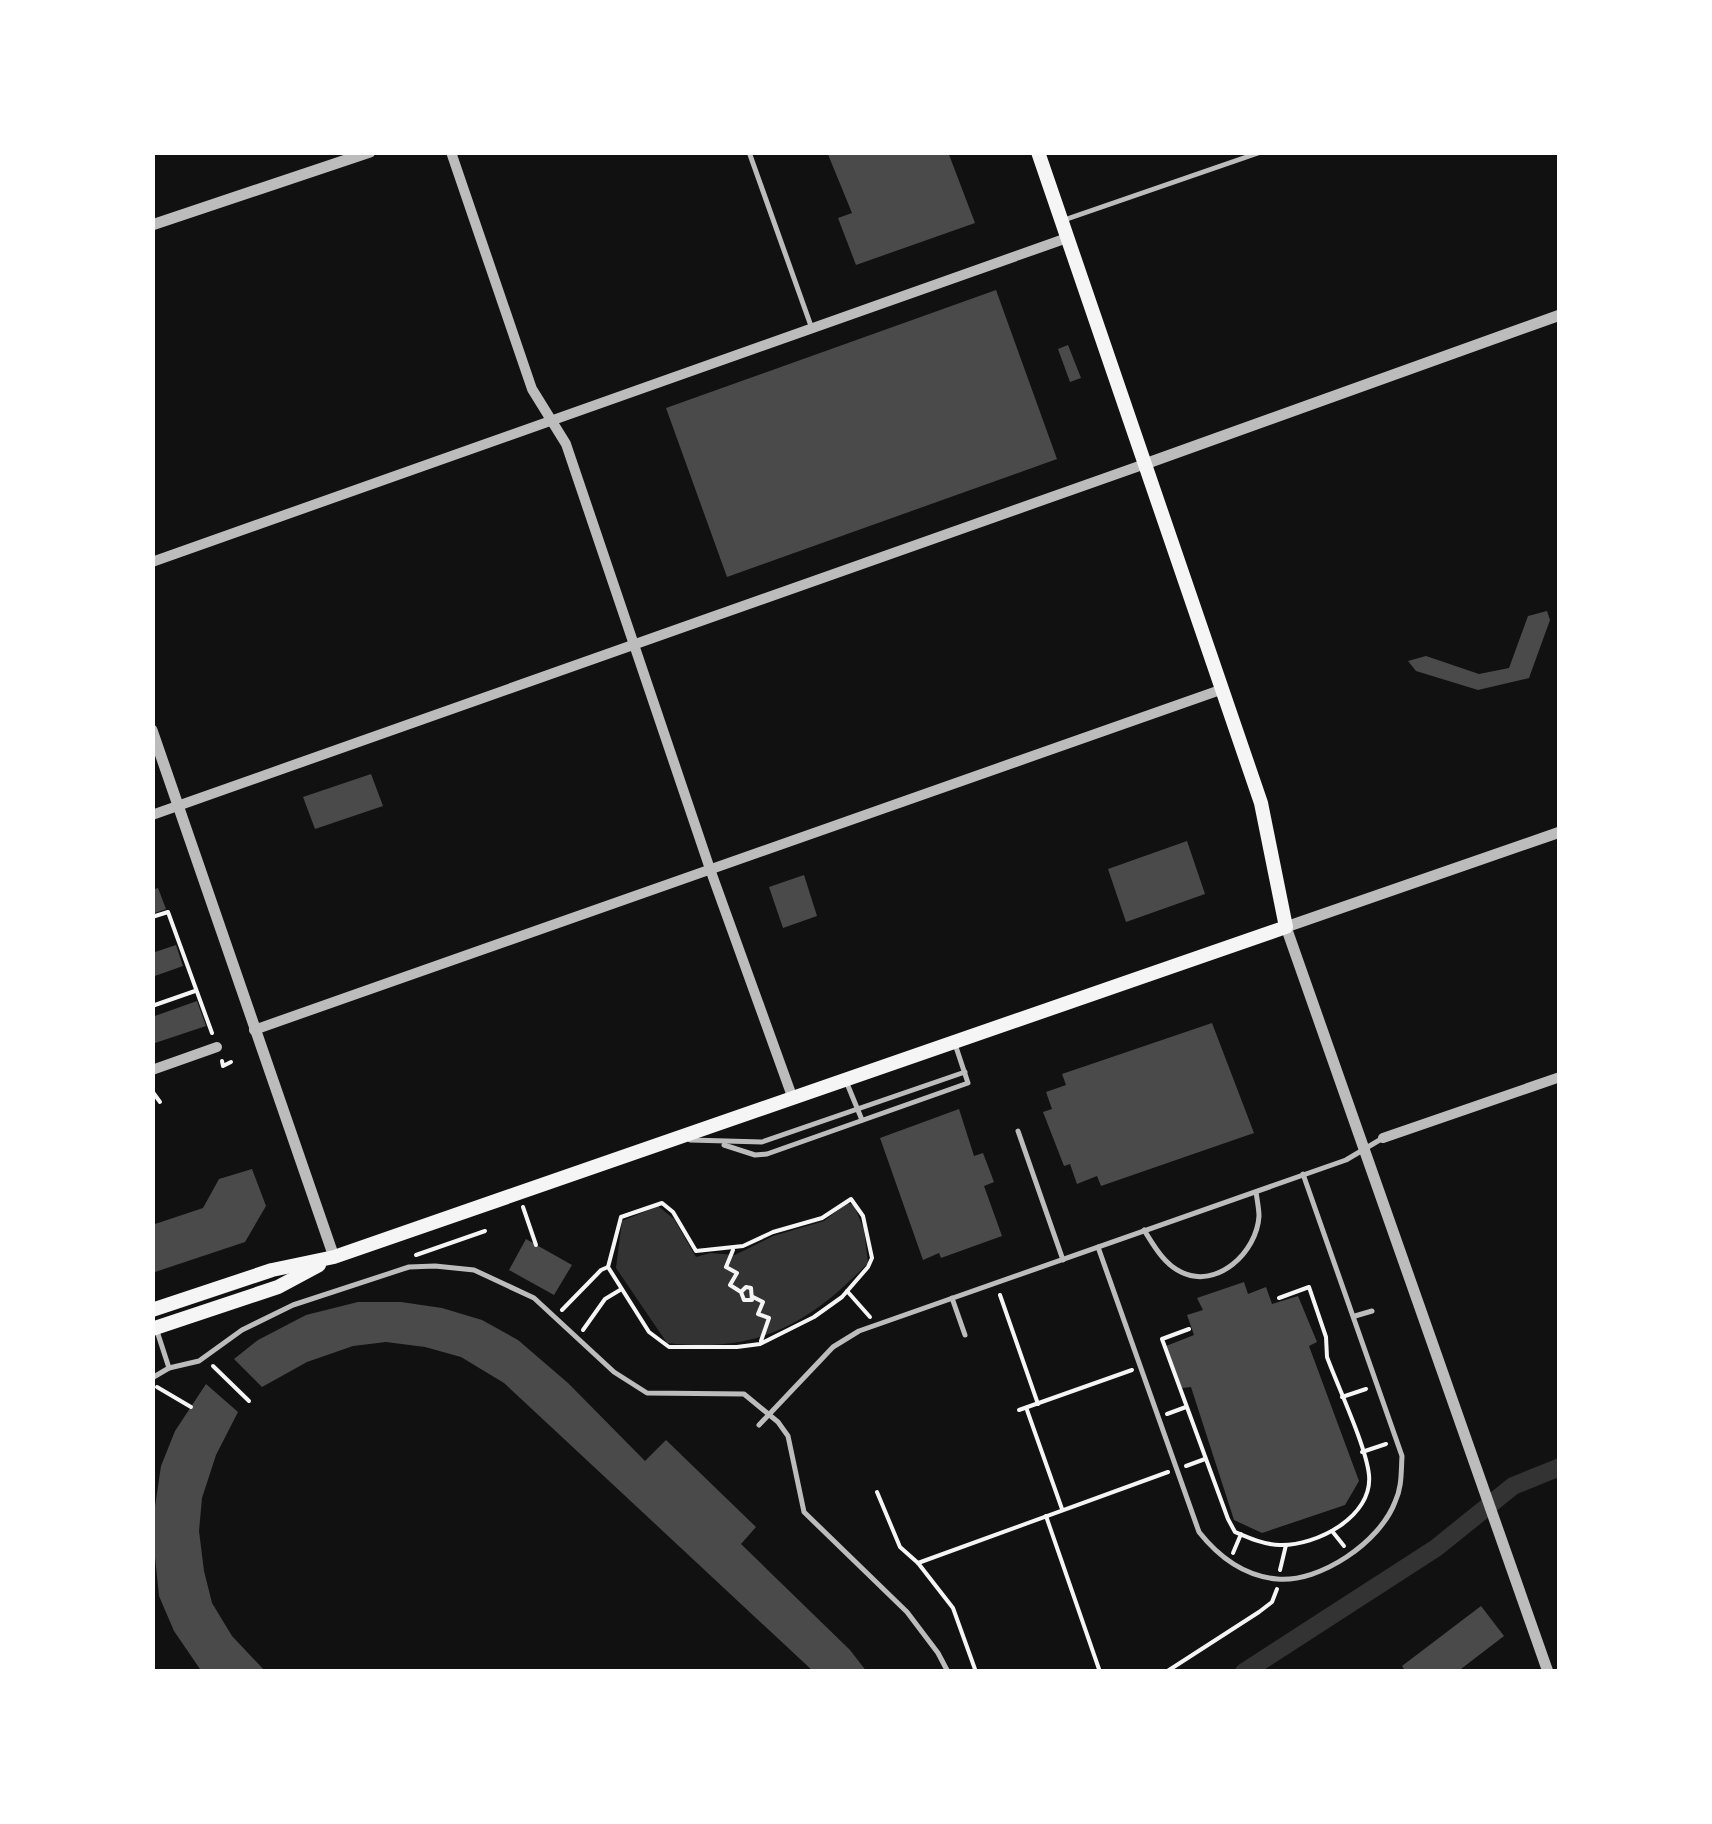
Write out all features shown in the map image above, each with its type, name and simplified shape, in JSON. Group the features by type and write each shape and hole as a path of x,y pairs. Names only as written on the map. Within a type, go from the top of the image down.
{"main road":[{"path":"152,1310 272,1270 334,1257 519,1195 1286,927 1262,803 1038,152"},
{"path":"154,1329 278,1286 334,1257"}],"street":[{"path":"152,225 370,152"},
{"path":"451,152 532,389 566,444 710,868 794,1099"},
{"path":"152,562 1067,238"},
{"path":"152,815 1560,316"},
{"path":"254,1030 1223,689"},
{"path":"152,730 334,1257"},
{"path":"1548,1672 1286,927 1560,832"},
{"path":"152,1070 217,1047"},
{"path":"1382,1138 1560,1077"}],"lane":[{"path":"749,152 811,326"},
{"path":"1061,221 1261,152"},
{"path":"717,1142 756,1155 767,1154 968,1083 955,1043"},
{"path":"667,1143 762,1142 965,1072"},
{"path":"846,1081 862,1120"},
{"path":"1018,1131 1062,1260"},
{"path":"759,1425 833,1347 859,1331 1346,1160 1382,1138"},
{"path":"1098,1247 1199,1532 1229,1562 1278,1580 1324,1569 1351,1555 1381,1527 1401,1485 1402,1456 1303,1174"},
{"path":"1144,1230 1169,1264 1192,1276 1209,1276 1226,1270 1252,1241 1259,1217 1256,1192"},
{"path":"152,1381 169,1368 204,1358 242,1330 294,1304 409,1267 474,1270 534,1298 614,1372 647,1392 744,1394 769,1415 788,1436 804,1512 907,1612 948,1672"},
{"path":"952,1298 965,1335"},
{"path":"1354,1316 1372,1311"},
{"path":"154,1329 169,1368"}],"path":[{"path":"152,917 168,912 217,1047"},
{"path":"152,1006 196,991"},
{"path":"152,1091 160,1102"},
{"path":"519,1195 536,1245"},
{"path":"851,1199 863,1216 872,1258 847,1291 814,1317 761,1341 737,1347 669,1347 649,1332 608,1268 621,1217 655,1204 662,1203 673,1212 696,1252 733,1250 822,1218 851,1199"},
{"path":"733,1250 726,1267 737,1272 730,1285 741,1292 744,1300 762,1302 758,1314 770,1318 761,1341"},
{"path":"555,1317 601,1270 608,1268"},
{"path":"997,1283 1038,1404"},
{"path":"741,1292 749,1287 753,1298"},
{"path":"1190,1329 1162,1339 1228,1519 1236,1532 1254,1540 1299,1544 1344,1523 1366,1493 1368,1468 1309,1287 1279,1298"},
{"path":"577,1338 604,1299 622,1289"},
{"path":"847,1291 877,1325"},
{"path":"204,1358 248,1401"},
{"path":"1018,1410 1140,1368"},
{"path":"152,1381 191,1407"},
{"path":"1342,1397 1378,1384"},
{"path":"1158,1418 1186,1407"},
{"path":"1026,1408 1062,1509"},
{"path":"1362,1452 1396,1440"},
{"path":"918,1563 1205,1460"},
{"path":"877,1492 900,1547 918,1563 953,1608 976,1672"},
{"path":"1046,1515 1100,1672"},
{"path":"1332,1530 1351,1555"},
{"path":"1229,1562 1241,1534"},
{"path":"1166,1672 1272,1602 1286,1544"}],"shaded area":[{"path":"847,1203 854,1205 864,1230 868,1263 801,1319 754,1339 727,1344 667,1343 616,1268 622,1221 658,1206 674,1219 696,1257 710,1253 735,1255 773,1236 824,1221"}],"building":[{"path":"827,152 948,152 975,223 856,265 838,218 852,213"},
{"path":"996,290 1057,459 727,577 666,408"},
{"path":"1068,345 1081,378 1070,382 1058,349"},
{"path":"1547,611 1550,620 1529,678 1478,690 1416,671 1408,661 1426,656 1479,674 1509,668 1528,616"},
{"path":"371,774 383,806 315,829 303,797"},
{"path":"1187,841 1205,894 1126,922 1108,869"},
{"path":"804,875 817,916 783,928 769,887"},
{"path":"158,888 166,909 152,914 152,890"},
{"path":"176,945 183,966 152,977 152,953"},
{"path":"197,1001 206,1026 152,1044 152,1017"},
{"path":"1212,1023 1254,1133 1101,1186 1097,1176 1077,1184 1070,1164 1064,1166 1043,1112 1052,1109 1046,1092 1066,1085 1062,1074"},
{"path":"959,1109 974,1156 983,1153 994,1182 984,1186 1002,1236 941,1258 939,1253 923,1260 880,1138"},
{"path":"252,1169 266,1206 245,1242 152,1273 152,1225 203,1208 219,1179"},
{"path":"526,1239 572,1265 554,1295 509,1270"},
{"path":"1244,1282 1248,1294 1266,1287 1272,1304 1298,1296 1317,1342 1309,1346 1359,1481 1345,1505 1262,1533 1234,1520 1191,1387 1182,1388 1166,1346 1194,1335 1187,1315 1203,1310 1197,1298"},
{"path":"358,1302 401,1302 442,1308 482,1320 518,1340 568,1383 645,1461 666,1440 756,1527 741,1544 850,1650 867,1672 814,1672 504,1383 461,1357 386,1342 353,1346 307,1362 262,1387 234,1359 258,1340 306,1315"},
{"path":"206,1384 238,1412 216,1455 202,1498 199,1531 204,1571 212,1603 232,1636 266,1672 202,1672 174,1631 159,1596 152,1527 161,1466 175,1431"},
{"path":"1481,1606 1504,1636 1457,1672 1406,1672 1402,1666"}],"waterway":[{"path":"1244,1672 1436,1548 1513,1486 1560,1467"}]}
